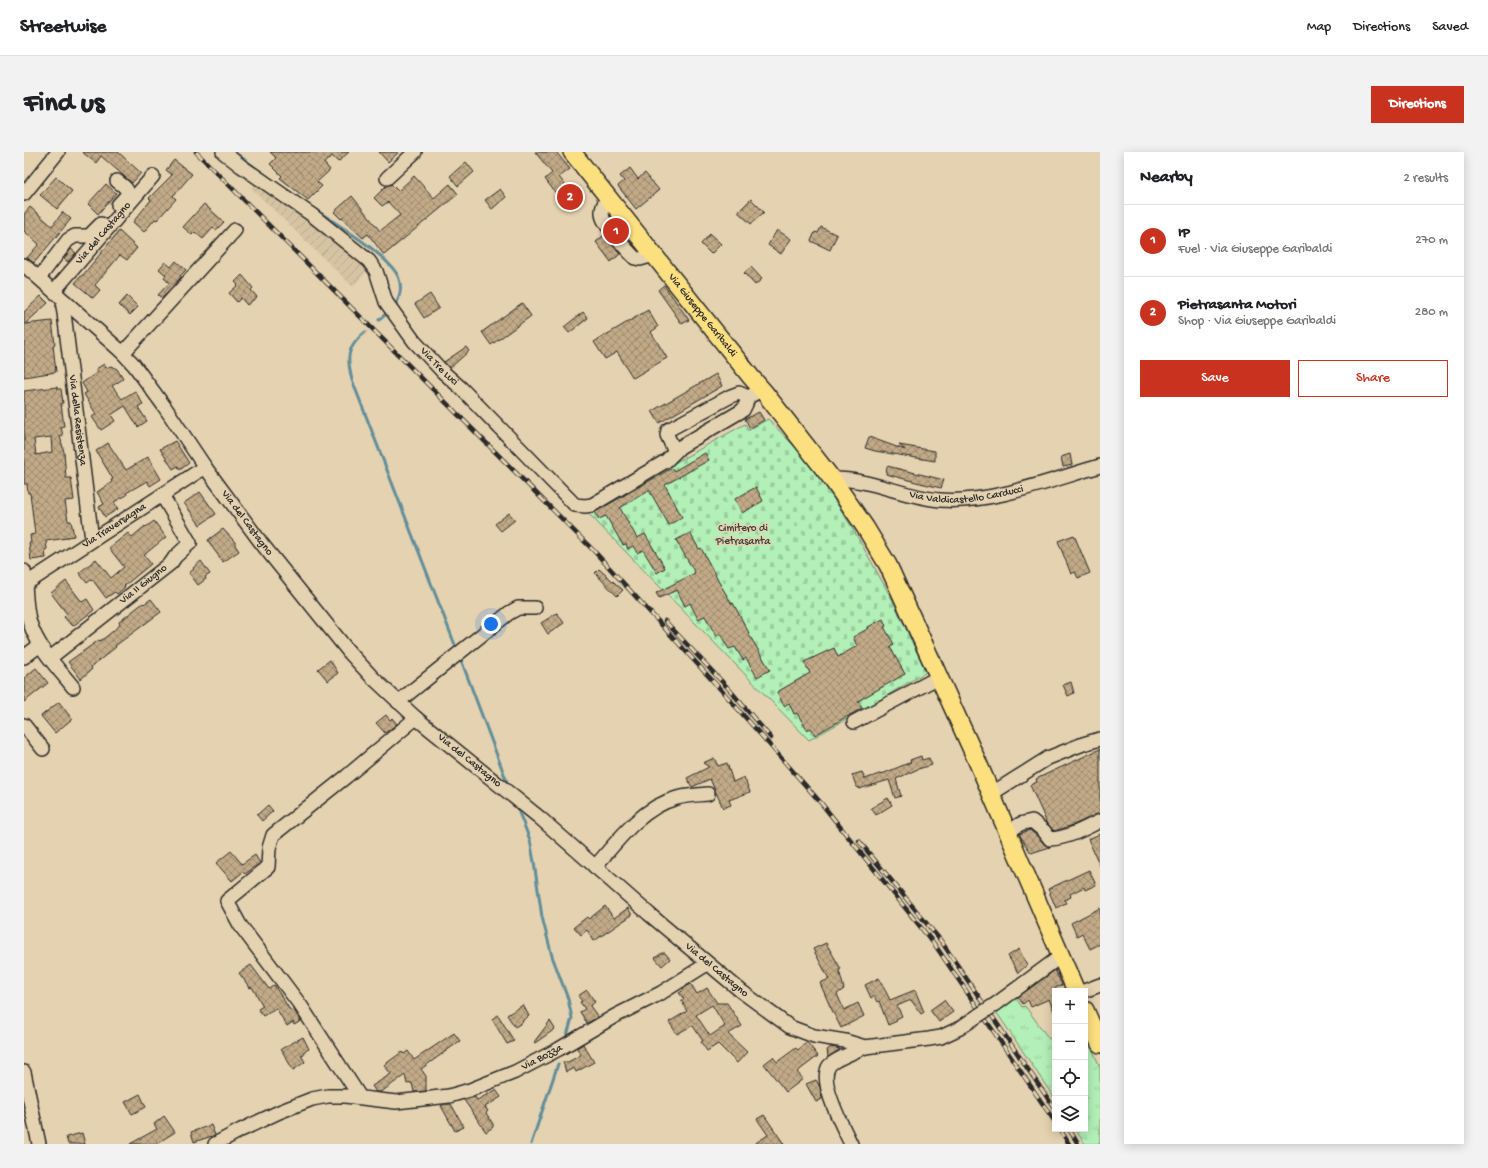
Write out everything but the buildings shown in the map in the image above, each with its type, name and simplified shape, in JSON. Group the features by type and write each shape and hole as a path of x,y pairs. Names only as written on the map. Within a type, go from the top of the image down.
{"main road":[{"name":"Via Giuseppe Garibaldi","path":"572,152 764,392 832,479 866,527 888,565 939,677 1075,988"},
{"path":"1088,1017 1100,1044"}],"street":[{"path":"24,194 58,152"},
{"name":"Via Tre Luci","path":"223,152 312,215 369,261 376,271 386,302 414,341 575,505 592,505 666,461 680,447 743,410 748,397"},
{"path":"387,178 415,152"},
{"name":"Via del Castagno","path":"54,291 153,176"},
{"path":"39,278 68,240 74,236 89,236 92,234 128,194 127,189 117,182"},
{"path":"123,353 235,230"},
{"name":"Via del Castagno","path":"24,265 123,353 134,365 205,467 262,544 344,646 372,677 416,718 540,818 707,964 790,1027 814,1036 845,1041 865,1047 941,1037 960,1028 996,1004 1061,956"},
{"name":"Via della Resistenza","path":"66,302 63,306 92,540"},
{"path":"675,452 667,435 668,430 731,396 739,393 748,397 756,393 764,392"},
{"name":"Via Valdicastello Carducci","path":"832,479 851,480 918,497 941,500 962,500 984,498 1100,466"},
{"name":"Via Traversagna","path":"24,580 92,540 205,467"},
{"name":"Via II Giugno","path":"50,658 171,563 175,556 190,543 162,495"},
{"path":"24,580 28,616 31,625 40,644 73,687"},
{"path":"398,702 509,613 518,608 535,608"},
{"path":"24,658 40,644"},
{"path":"854,722 939,677"},
{"path":"360,1097 301,1006 240,926 227,901 268,867 269,848 273,835 341,781 416,718"},
{"path":"24,725 42,749"},
{"path":"991,794 1048,758 1100,739"},
{"path":"595,867 630,827 651,809 676,798 708,794"},
{"path":"1007,833 1020,824 1032,821 1044,831 1050,839 1060,839 1077,833 1100,821"},
{"name":"Via Bozza","path":"215,1144 279,1112 312,1099 328,1096 345,1096 396,1102 449,1096 470,1090 515,1072 559,1049 615,1016 661,993 707,964"},
{"path":"1088,990 1100,985"},
{"path":"851,1144 831,1102 826,1073 830,1064 865,1047"},
{"path":"24,1072 39,1144"}],"shaded area":[{"path":"257,182 340,244 369,268 353,287 251,188"}],"green space":[{"name":"Cimitero di Pietrasanta","path":"768,419 816,471 853,529 893,601 926,672 809,740 589,514 635,485 745,424 749,430"},
{"path":"1015,997 1022,1007 1025,1006 1049,1039 1052,1038 1052,1095 995,1010"},
{"path":"1088,1040 1100,1067 1100,1144 1085,1144 1077,1132 1088,1132"}],"waterway":[{"path":"234,152 268,177"},
{"path":"314,209 362,241 375,251 394,270 399,279 400,285 396,304"},
{"path":"379,320 387,313"},
{"path":"365,332 351,348 349,365 352,380 457,650"},
{"path":"460,657 507,782"},
{"path":"518,810 530,840 542,917 552,956 568,999 572,1018 566,1039"},
{"path":"531,1144 558,1064"}],"railway":[{"path":"196,152 594,551 722,691 821,803 935,945 1052,1118"},
{"path":"665,621 728,688 771,738"},
{"path":"859,841 941,941 1052,1105"},
{"path":"1062,1132 1069,1144"},
{"path":"1071,1132 1078,1144"}],"place":[{"name":"Pietrasanta Motori","path":"570,197"},
{"name":"IP","path":"616,231"}]}
